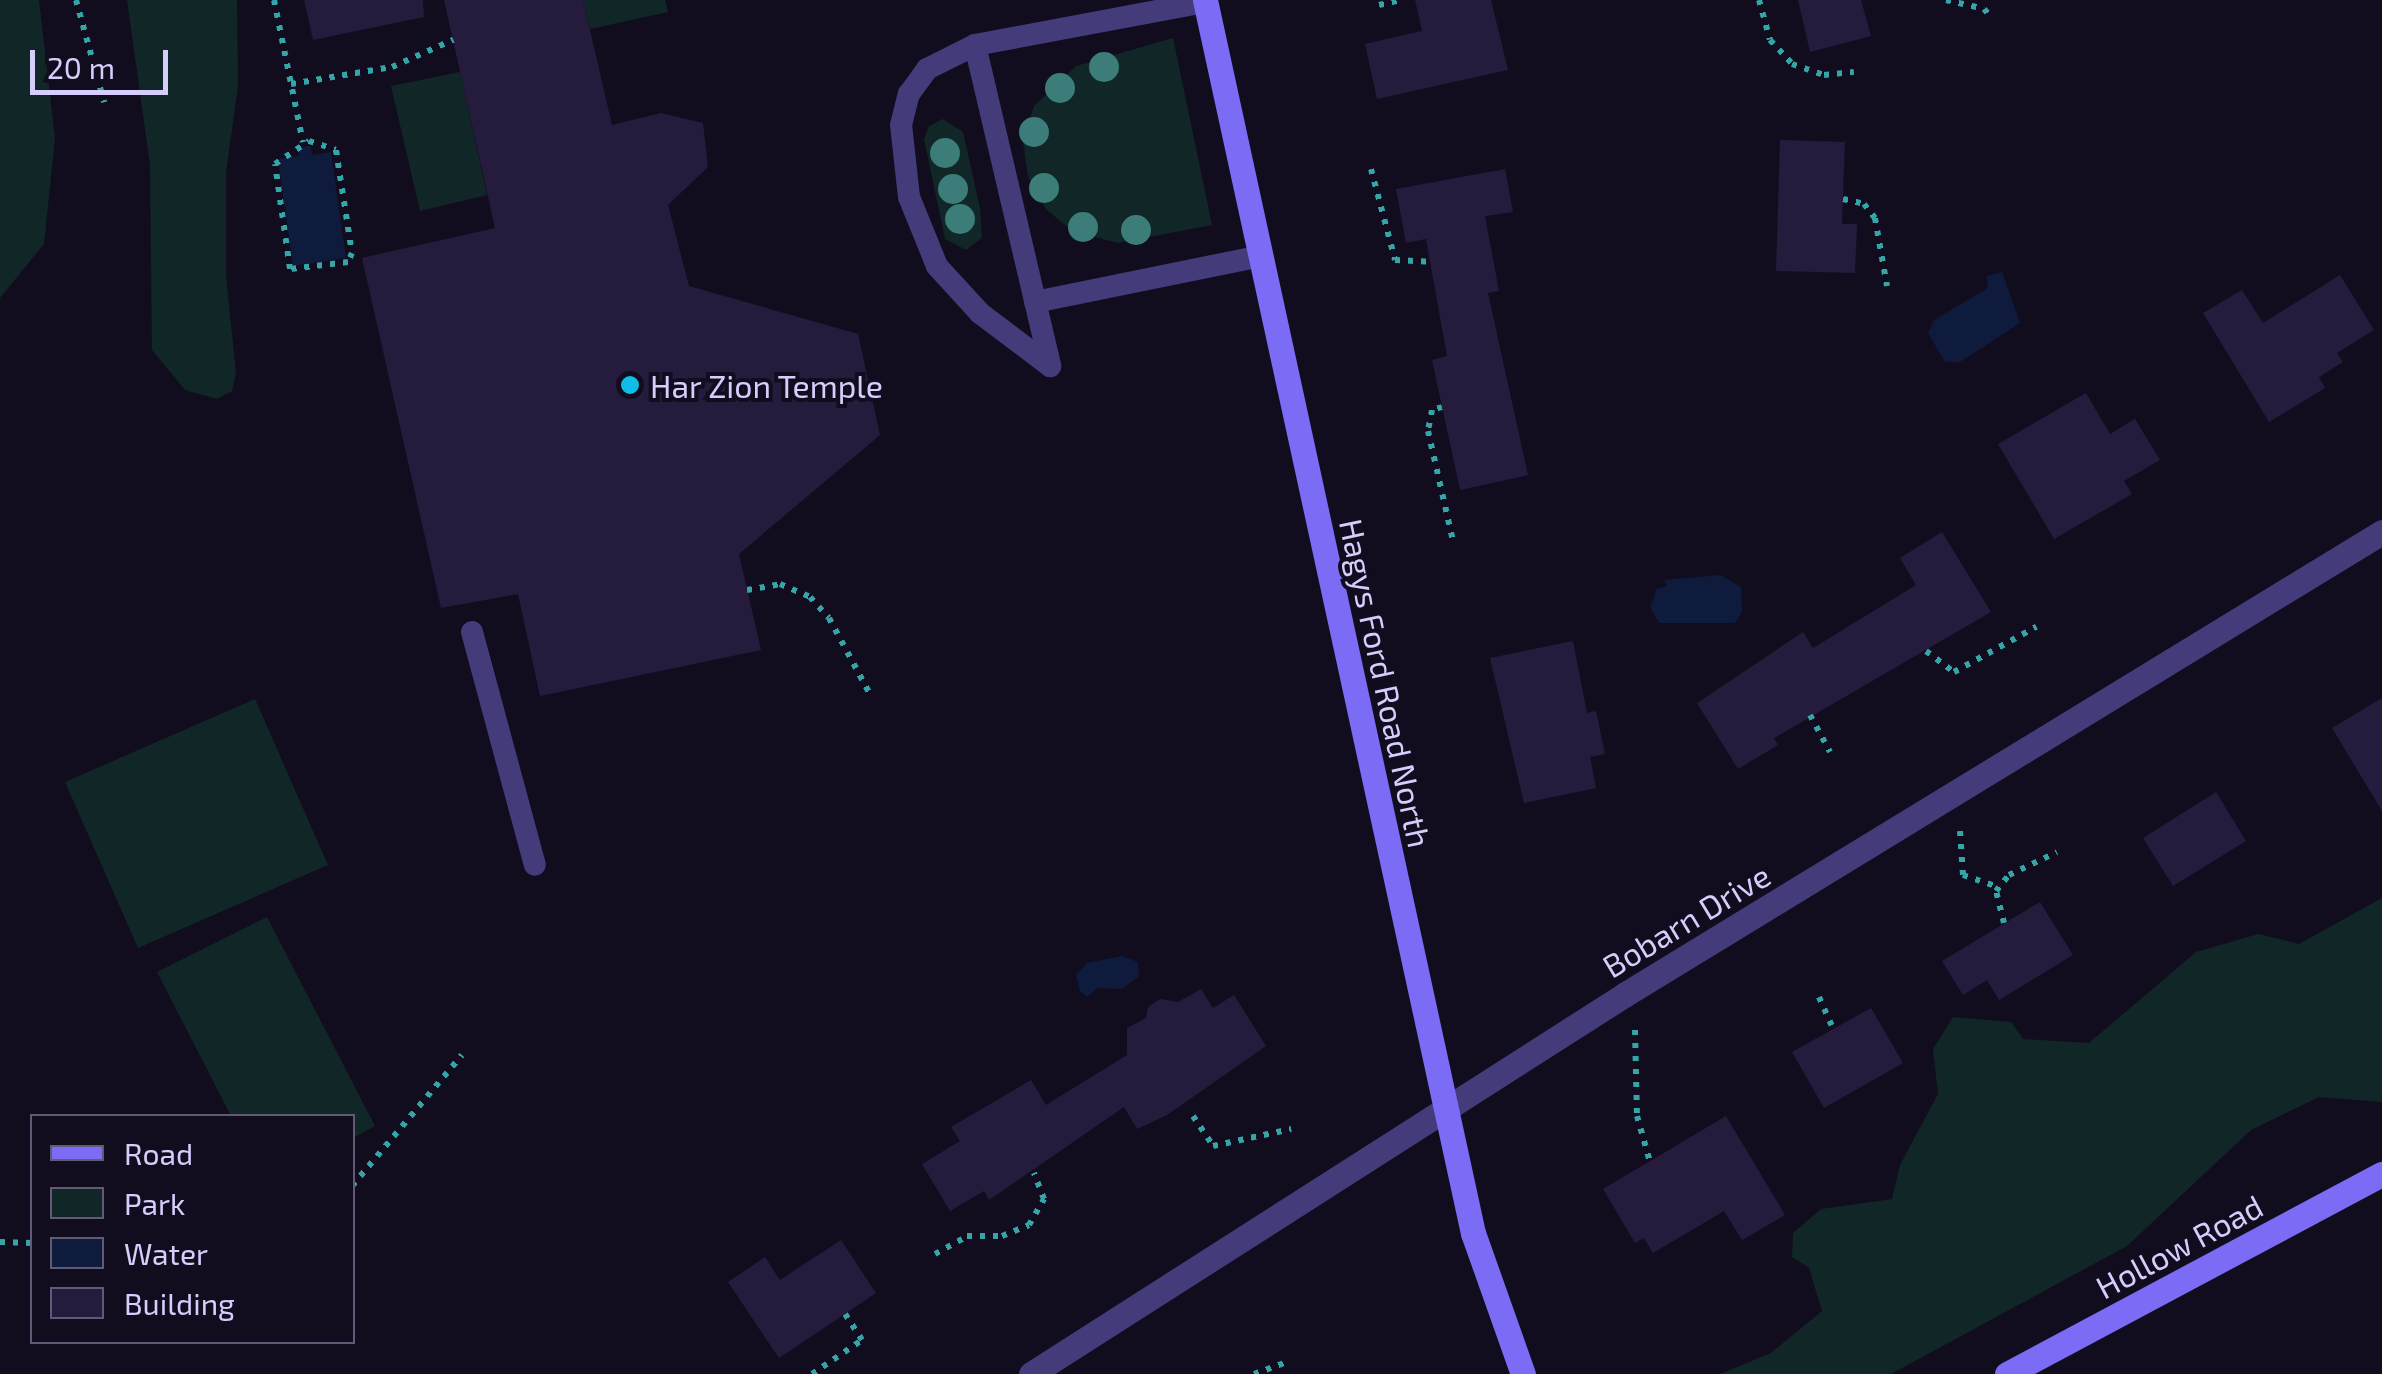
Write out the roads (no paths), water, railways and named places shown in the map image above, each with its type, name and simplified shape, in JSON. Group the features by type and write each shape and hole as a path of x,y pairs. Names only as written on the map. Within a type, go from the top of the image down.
{"street":[{"name":"Hagys Ford Road North","path":"1205,1 1472,1232 1524,1374"},
{"name":"Bobarn Drive","path":"1031,1374 1624,996 2382,532"},
{"name":"Hollow Road","path":"2007,1374 2382,1174"}],"lane":[{"path":"975,46 1050,366 980,313 937,266 909,197 901,125 909,94 927,68 975,46 1205,1"},
{"path":"1035,302 1261,256"},
{"path":"472,632 535,864"}],"water":[{"path":"310,146 312,155 331,152 346,258 293,266 278,159 299,156 298,147"},
{"path":"2002,272 2020,323 1960,362 1945,362 1928,333 1934,320 1988,288 1987,276"},
{"path":"1720,575 1741,587 1742,611 1735,623 1659,623 1650,607 1657,589 1667,586 1664,580"},
{"path":"1122,956 1138,962 1139,976 1122,989 1098,988 1087,997 1080,991 1076,975 1087,963"}],"place":[{"name":"Har Zion Temple","path":"630,385"}]}
